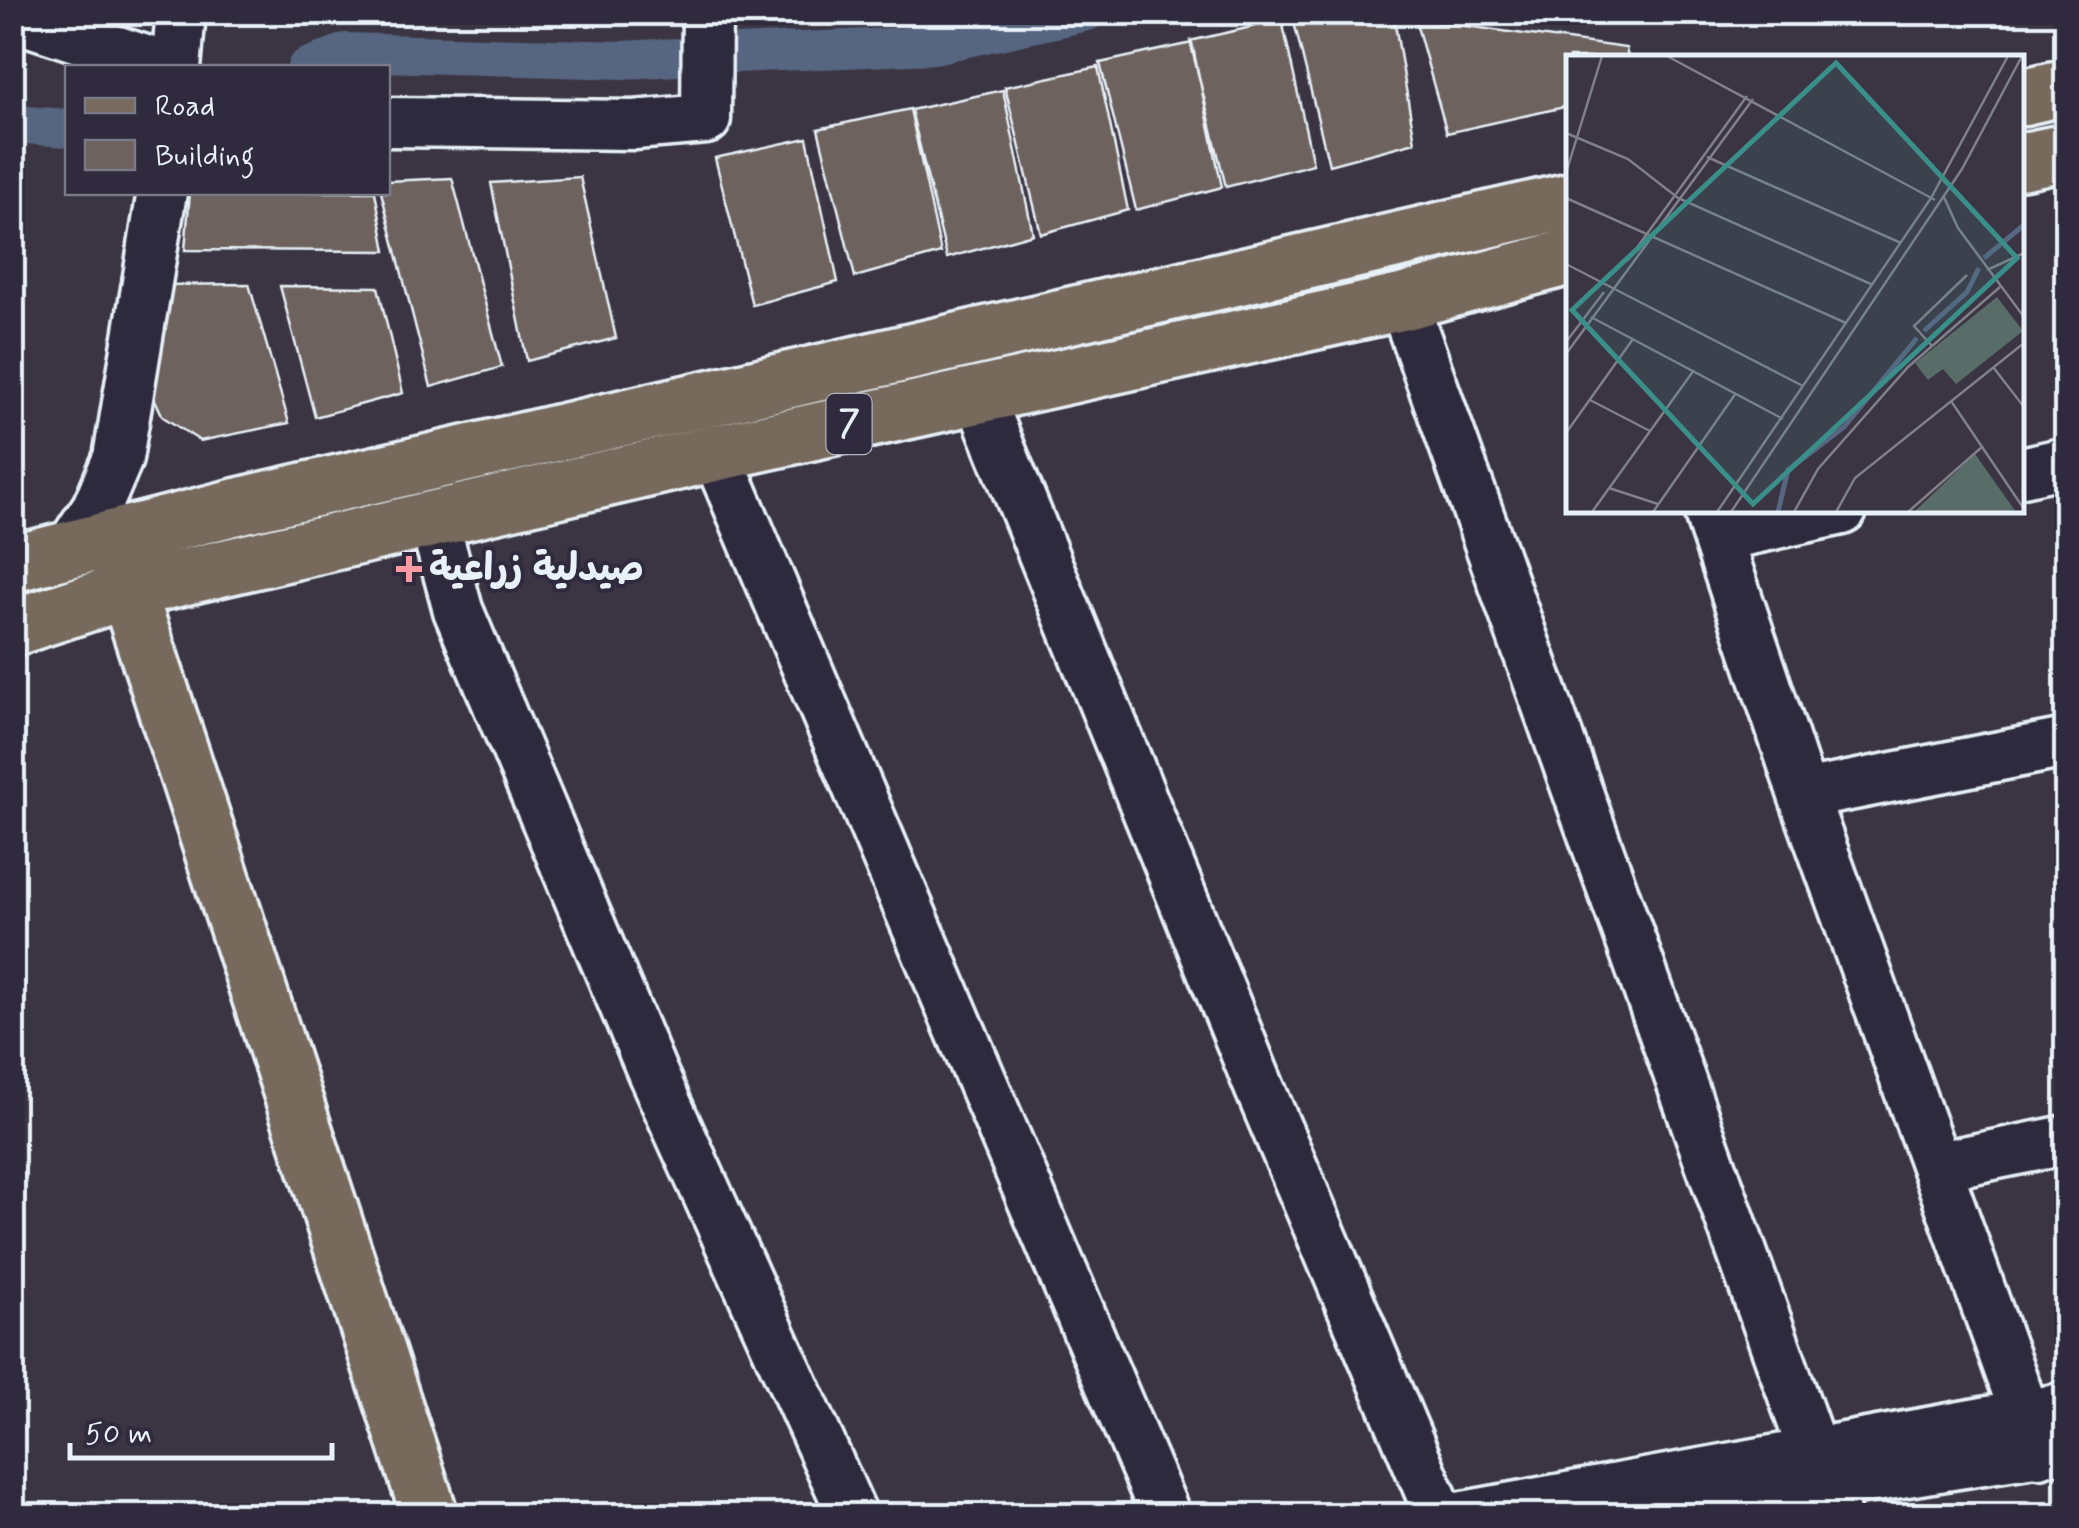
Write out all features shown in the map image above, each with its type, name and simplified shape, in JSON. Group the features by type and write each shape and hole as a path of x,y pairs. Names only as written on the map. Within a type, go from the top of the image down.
{"main road":[{"path":"2024,97 2066,87"},
{"path":"2024,161 2066,152"},
{"name":"7","path":"12,564 239,506 1566,202"},
{"name":"7","path":"12,628 128,590 716,454 1403,302 1566,258"},
{"path":"89,546 128,590 430,1516"}],"street":[{"path":"172,65 181,12"},
{"path":"390,122 634,126 706,119 708,12"},
{"path":"12,16 163,65"},
{"path":"89,546 98,507 113,470 136,357 162,195"},
{"path":"1403,302 1826,1485"},
{"path":"979,396 1260,1089 1440,1516"},
{"path":"716,454 1166,1516"},
{"path":"2024,472 2066,462"},
{"path":"1662,1516 1826,1485 2049,1431 1938,1166 1803,796 1712,523 1822,512"},
{"path":"434,521 458,610 638,1038 853,1516"},
{"path":"1803,796 2066,743"},
{"path":"1938,1166 2066,1140"},
{"path":"1463,1516 1826,1485"}],"building":[{"path":"1293,18 1394,18 1415,142 1329,165"},
{"path":"1415,19 1626,48 1627,55 1566,55 1566,107 1447,133"},
{"path":"1282,20 1313,164 1226,187 1190,41"},
{"path":"1192,43 1222,187 1136,210 1100,63"},
{"path":"1098,67 1128,210 1041,234 1005,87"},
{"path":"1003,90 1033,234 947,258 911,110"},
{"path":"910,109 941,253 855,277 818,129"},
{"path":"807,138 838,282 752,305 715,158"},
{"path":"580,177 616,338 527,361 491,183"},
{"path":"452,178 502,367 431,387 382,195 390,195 390,181"},
{"path":"190,195 376,195 386,251 185,250"},
{"path":"249,284 289,423 200,441 163,417 151,391 159,285"},
{"path":"280,286 378,287 403,393 315,417"}],"waterway":[{"path":"736,54 934,45 1087,12"},
{"path":"314,65 346,52 623,60 678,57"},
{"path":"12,124 65,128"}],"place":[{"name":"صيدلية زراعية","path":"409,569"}]}
